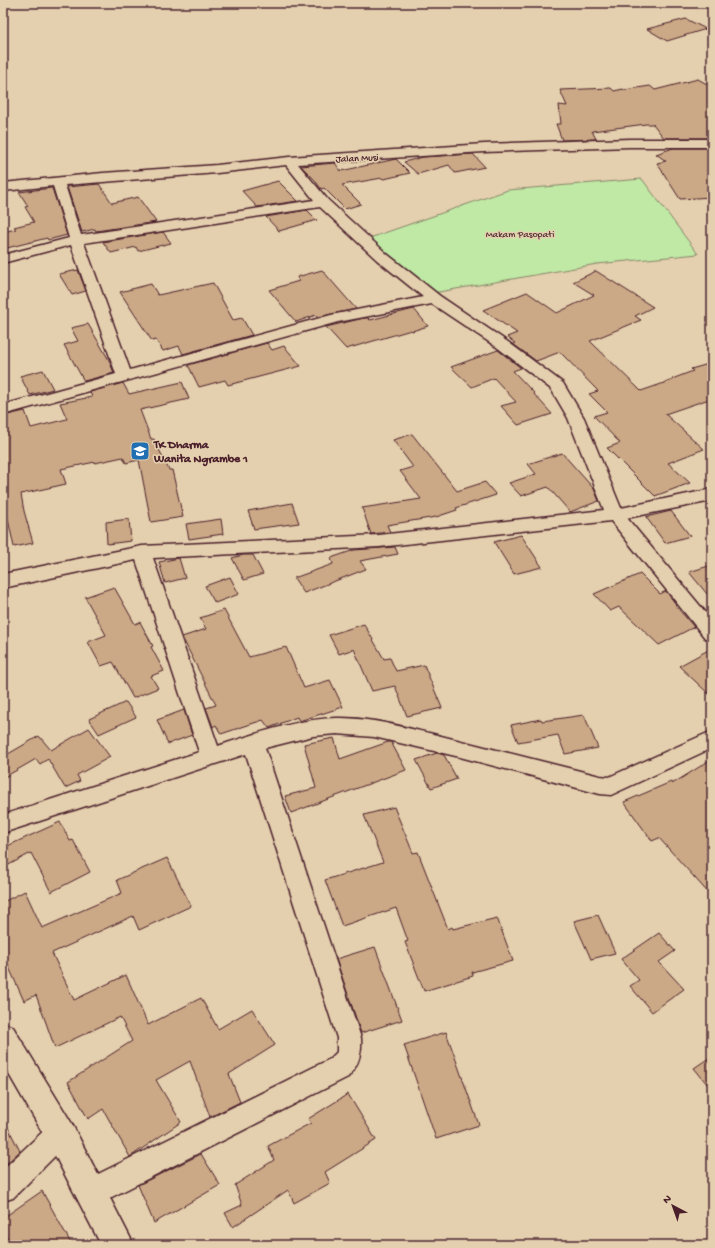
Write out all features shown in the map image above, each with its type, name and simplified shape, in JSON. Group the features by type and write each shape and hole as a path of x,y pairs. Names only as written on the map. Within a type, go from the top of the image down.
{"main road":[{"path":"3,1037 60,1133 92,1192 118,1245"}],"street":[{"name":"Jalan Musi","path":"3,187 58,181 209,170 289,161 484,148 630,143 712,144"},
{"path":"289,161 323,203 382,257 435,299 503,345 557,386 576,418 615,515 712,634"},
{"path":"58,181 76,240 124,376"},
{"path":"3,258 76,240 323,203"},
{"path":"3,410 336,318 435,299"},
{"path":"3,581 142,552 378,541 615,515 712,495"},
{"path":"142,552 211,756"},
{"path":"3,824 211,756 253,743 313,728 337,726 374,729 460,749 600,785 611,786 712,740"},
{"path":"92,1192 339,1068 347,1060 350,1051 349,1038 253,743"},
{"path":"3,1188 60,1133"}],"green space":[{"name":"Makam Pasopati","path":"642,179 698,254 597,264 433,293 367,239 508,190"}],"building":[{"path":"686,19 706,29 667,41 647,29"},
{"path":"698,79 712,87 712,138 664,138 653,124 646,124 592,131 596,139 562,140 556,124 561,124 559,105 567,106 560,90 611,88 614,91 650,86 655,90"},
{"path":"673,148 712,148 712,197 680,199 657,163 666,161 656,154"},
{"path":"473,154 485,167 455,173 449,165 418,174 404,162 423,157"},
{"path":"396,159 410,173 384,179 382,178 342,185 361,204 345,209 324,188 321,189 315,180 301,166 335,163 341,171"},
{"path":"278,181 298,201 257,207 242,191"},
{"path":"99,184 112,203 138,197 156,222 96,231 95,229 82,232 67,187"},
{"path":"52,188 67,235 48,240 47,238 3,249 3,232 16,229 14,227 34,222 25,207 28,206 19,192"},
{"path":"307,210 317,220 279,231 266,217"},
{"path":"163,232 171,243 138,251 136,247 111,253 103,242"},
{"path":"78,270 86,291 72,295 59,274"},
{"path":"322,270 356,309 318,317 316,315 296,322 269,290 299,281 297,277"},
{"path":"596,271 653,307 635,316 641,320 590,341 641,391 673,380 672,379 693,371 691,369 712,363 712,398 665,414 704,449 668,463 690,483 655,496 607,448 620,443 594,416 607,412 589,394 598,391 560,352 536,361 513,344 515,343 507,337 517,333 483,310 527,292 557,313 594,295 573,282"},
{"path":"213,283 233,320 242,318 252,335 183,354 179,346 163,351 156,340 152,341 120,292 151,284 158,295"},
{"path":"414,309 428,326 346,349 326,327 364,318 368,318 370,320"},
{"path":"88,324 109,360 114,373 84,381 64,345 78,341 71,328"},
{"path":"267,343 272,350 284,346 301,366 228,385 225,380 199,387 188,365"},
{"path":"498,350 521,368 513,371 552,414 518,425 501,406 516,402 494,378 472,387 451,367"},
{"path":"43,370 53,389 30,395 20,376"},
{"path":"182,382 189,399 140,410 151,439 154,439 169,470 172,470 183,517 151,522 139,460 126,463 123,457 61,469 66,484 21,494 33,543 14,547 3,496 3,416 25,411 31,428 67,419 60,403 92,397 90,392 123,383 129,394"},
{"path":"412,434 457,491 485,482 496,495 456,508 457,510 436,517 387,525 390,532 371,534 362,508 421,499 400,471 413,467 393,440"},
{"path":"562,453 594,489 599,501 570,512 548,487 521,496 509,483 536,474 528,464"},
{"path":"292,503 299,523 254,529 248,511"},
{"path":"671,511 690,536 665,543 646,517"},
{"path":"129,519 131,541 107,544 106,522"},
{"path":"221,519 223,534 189,539 186,524"},
{"path":"521,535 542,567 514,574 494,542"},
{"path":"395,547 398,554 360,561 366,569 304,593 294,578 333,564 331,558 354,550"},
{"path":"243,555 253,555 263,574 244,580 232,558"},
{"path":"179,558 185,578 165,583 159,562"},
{"path":"712,565 712,600 689,572"},
{"path":"640,574 660,594 666,591 676,604 675,605 694,627 659,645 619,607 610,611 594,594"},
{"path":"230,577 239,594 215,603 205,586"},
{"path":"114,587 135,624 140,622 164,671 151,676 158,688 133,698 113,662 101,666 88,642 106,635 85,597"},
{"path":"224,610 249,657 286,647 304,688 330,680 343,707 299,721 297,717 269,728 263,720 221,734 216,725 213,727 206,708 216,705 182,637 206,629 200,618"},
{"path":"364,624 384,659 390,658 396,671 424,665 442,708 407,716 395,686 372,691 354,649 339,654 329,635"},
{"path":"712,648 712,697 679,666"},
{"path":"126,702 136,717 99,734 89,719"},
{"path":"184,710 192,735 168,744 157,720"},
{"path":"584,715 598,748 565,754 558,735 518,742 511,725 541,719 542,721"},
{"path":"89,728 110,757 77,775 80,781 65,788 48,759 40,764 36,759 3,778 3,757 39,736 51,750"},
{"path":"334,738 340,759 391,742 406,770 291,813 285,796 316,788 304,744"},
{"path":"437,753 444,755 457,779 431,788 416,760"},
{"path":"712,759 712,897 659,838 652,841 624,802 671,782 672,784"},
{"path":"394,807 413,853 418,852 448,929 497,918 513,961 472,972 473,976 424,991 405,942 408,941 396,908 342,926 325,880 383,862 364,815"},
{"path":"60,822 70,841 73,840 90,872 51,892 31,853 3,868 3,848"},
{"path":"167,858 191,906 139,930 133,916 52,953 74,1000 126,975 148,1025 201,998 218,1029 252,1009 275,1045 229,1074 240,1102 210,1117 190,1061 156,1080 181,1122 130,1157 103,1109 88,1119 68,1082 132,1041 120,1017 55,1048 36,995 24,1001 3,954 3,902 25,891 42,928 122,893 117,880"},
{"path":"598,915 615,953 591,959 574,921"},
{"path":"659,933 675,951 659,962 684,989 652,1012 630,986 639,980 621,959"},
{"path":"375,947 402,1020 361,1033 336,959"},
{"path":"446,1032 479,1125 436,1139 404,1045"},
{"path":"712,1056 712,1090 694,1068"},
{"path":"348,1094 376,1140 325,1172 330,1183 294,1203 288,1190 233,1227 225,1213 242,1205 235,1185 274,1160 268,1146 311,1123 308,1119"},
{"path":"3,1118 20,1151 3,1167"},
{"path":"201,1154 220,1185 154,1223 138,1185"},
{"path":"42,1191 72,1245 11,1245 3,1229 3,1218"}],"place":[{"name":"TK Dharma Wanita Ngrambe 1","path":"140,451"}]}
